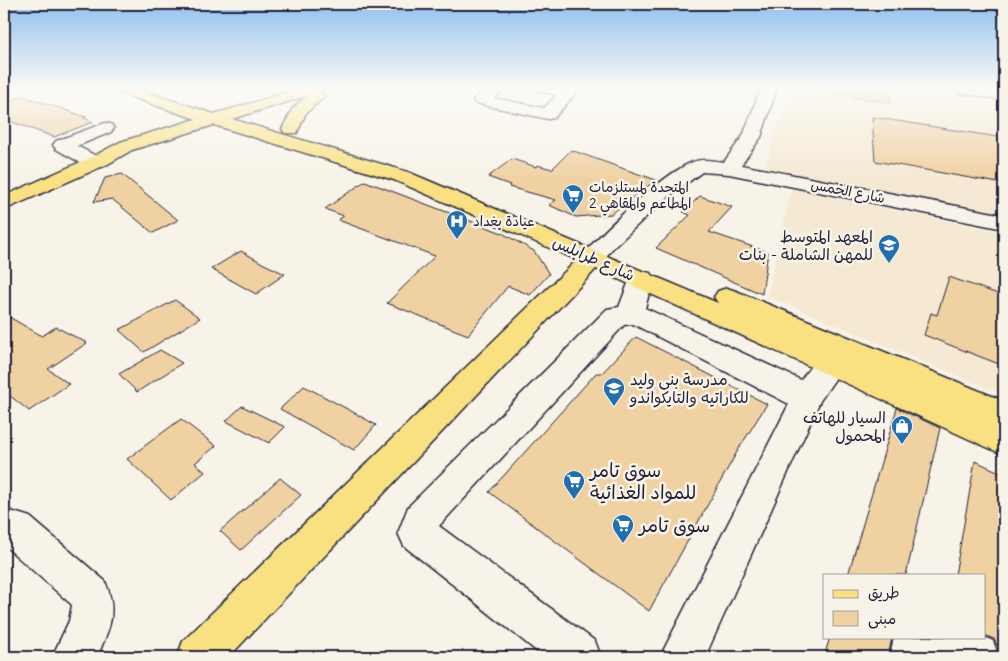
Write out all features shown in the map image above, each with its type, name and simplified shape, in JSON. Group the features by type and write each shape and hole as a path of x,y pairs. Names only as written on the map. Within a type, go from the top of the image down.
{"main road":[{"path":"139,142 153,129 158,119"},
{"path":"4,204 139,142 224,119"},
{"path":"197,133 228,119"},
{"path":"98,162 197,133 228,119"},
{"name":"شارع طرابلس","path":"242,119 401,176 500,216 598,251 1004,415"},
{"name":"شارع طرابلس","path":"246,119 291,130 450,180 598,251 641,279 1004,441"},
{"path":"291,130 296,119"},
{"path":"199,657 598,251"}],"street":[{"path":"730,168 752,137 758,119"},
{"path":"98,162 62,145 105,128"},
{"name":"شارع الخمس","path":"598,251 656,197 699,166 730,168 1004,222"},
{"path":"629,315 641,279"},
{"path":"579,657 417,533 421,519 616,316 637,315 791,389 804,399"},
{"path":"682,657 805,403 804,399 831,363"},
{"path":"4,527 17,530 91,595 94,603 93,613 74,657"},
{"path":"912,657 916,638"},
{"path":"946,638 978,657"}],"shaded area":[{"path":"780,119 1004,119 1004,216 765,167"},
{"name":"المعهد المتوسط للمهن الشاملة - بنات","path":"792,188 1004,233 1004,395 767,296"}],"building":[{"path":"4,119 86,119 93,122 54,137"},
{"path":"872,119 884,119 1004,138 1004,184 875,161"},
{"path":"571,150 656,180 611,214 576,217 549,205 556,200 509,187 510,185 488,177 512,159 536,167 537,165 552,169"},
{"path":"122,174 178,220 153,233 112,199 94,202 105,178"},
{"path":"365,181 502,233 534,251 549,274 530,295 508,286 468,335 387,303 435,256 338,220 344,216 325,209"},
{"path":"700,196 732,207 709,232 768,252 762,294 656,248 690,215 683,212"},
{"path":"241,251 285,274 256,294 211,269"},
{"path":"949,277 1004,296 1004,366 924,335 931,313 937,315"},
{"path":"175,300 200,318 144,352 119,330"},
{"path":"4,314 42,336 56,327 87,343 48,369 69,384 29,411 4,391"},
{"name":"سوق تامر","path":"636,337 767,404 738,450 649,611 489,492 596,373 602,373"},
{"path":"160,350 182,363 137,392 119,374"},
{"path":"304,386 376,425 354,450 280,409"},
{"path":"242,406 285,427 269,443 226,421"},
{"path":"897,408 940,428 906,574 848,574"},
{"path":"181,419 216,446 195,463 205,472 171,500 127,459"},
{"path":"975,461 1004,474 1004,650 997,645 994,639 986,636 986,574 955,574"},
{"path":"280,478 301,495 241,550 220,531"},
{"path":"830,638 892,638 888,657 824,657"}],"place":[{"name":"المتحدة لمستلزمات المطاعم والمقاهي 2","path":"573,214"},
{"name":"عيادة بغداد","path":"457,240"},
{"name":"المعهد المتوسط للمهن الشاملة - بنات","path":"889,264"},
{"name":"مدرسة بني وليد للكاراتيه والتايكواندو","path":"614,407"},
{"name":"السيار للهاتف المحمول","path":"902,445"},
{"name":"سوق تامر للمواد الغذائية","path":"574,500"},
{"name":"سوق تامر","path":"623,544"}]}
